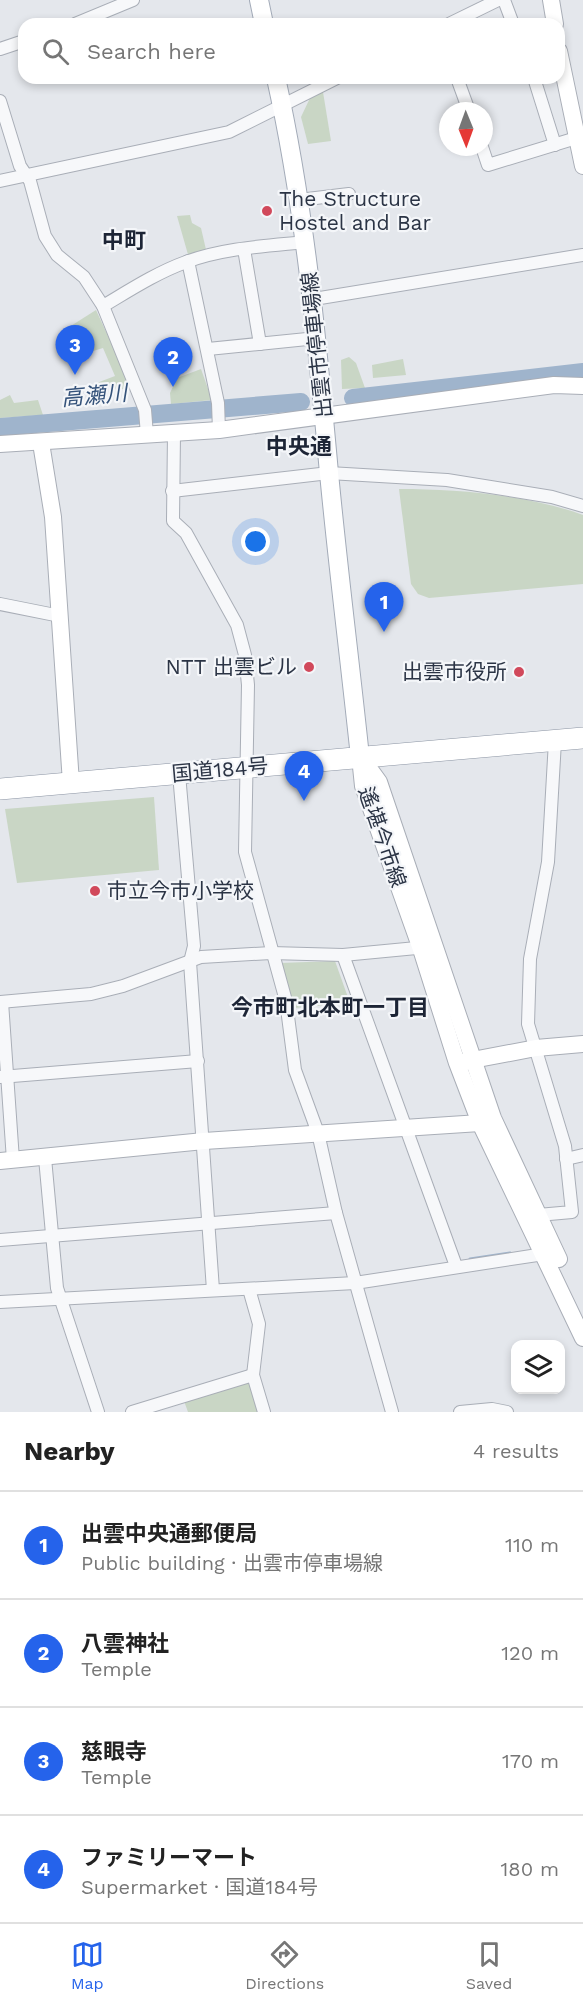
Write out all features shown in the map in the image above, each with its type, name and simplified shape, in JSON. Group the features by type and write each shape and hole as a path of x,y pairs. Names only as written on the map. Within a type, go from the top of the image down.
{"highway":[{"name":"国道184号","path":"0,789 583,738"}],"main road":[{"path":"259,0 263,18"},
{"name":"出雲市停車場線","path":"277,84 314,299 329,473 360,757"}],"street":[{"path":"90,18 133,0"},
{"path":"461,18 498,0"},
{"path":"504,0 511,18"},
{"path":"551,0 554,18"},
{"path":"0,49 18,43"},
{"path":"0,180 229,132 326,84"},
{"path":"459,84 466,102"},
{"path":"536,84 555,144"},
{"path":"564,84 580,137 583,166"},
{"path":"0,101 26,176 30,181 45,236 57,255 84,277 103,306 145,410 147,435"},
{"path":"485,156 488,165 580,137"},
{"path":"299,201 349,194"},
{"path":"103,306 153,276 188,261 244,249 306,242"},
{"path":"244,249 260,344"},
{"path":"314,299 583,255"},
{"path":"188,261 218,403 219,430"},
{"path":"208,349 317,338"},
{"path":"0,444 219,430 554,385 583,386"},
{"path":"174,433 173,520 186,533 237,625 246,655 248,685 245,852 286,1001 295,1070 318,1133 336,1213 391,1412"},
{"path":"41,443 53,517 71,783"},
{"path":"172,491 329,473 447,480 552,497 583,506"},
{"path":"0,604 60,616"},
{"path":"538,1215 572,1212 566,1159 554,1106 528,1024 530,959 548,862 555,741"},
{"name":"遙堪今市線","path":"360,757 363,786 427,946 464,1062 486,1120 583,1338"},
{"path":"179,774 194,946 190,962 213,1290"},
{"path":"427,946 343,955 271,953 201,957 91,994 1,1002 7,1161 204,1141 407,1128 486,1120"},
{"path":"343,955 456,1266"},
{"path":"464,1062 536,1048 583,1044"},
{"path":"4,1077 198,1061"},
{"name":"遙堪今市線","path":"486,1120 538,1215 583,1313"},
{"path":"566,1159 583,1155"},
{"path":"45,1158 54,1235 57,1287 98,1412"},
{"path":"0,1240 336,1213"},
{"path":"0,1302 355,1283 544,1254"},
{"path":"249,1289 259,1324 253,1375 264,1412"},
{"path":"132,1412 253,1375"},
{"path":"460,1412 492,1409 507,1412"}],"green space":[{"path":"323,92 331,141 308,144 301,117 310,98"},
{"path":"190,215 192,223 201,228 207,254 189,258 177,216"},
{"path":"96,310 130,384 124,389 116,389 113,386 99,389 96,395 89,393 94,384 115,376 103,348 90,352 85,343 74,345 66,329"},
{"path":"349,357 356,363 365,388 342,389 341,360"},
{"path":"403,359 406,375 373,378 372,365"},
{"path":"201,369 212,400 171,404 170,393 177,378"},
{"path":"10,395 14,403 38,400 43,415 0,418 0,400"},
{"path":"399,489 492,494 540,502 583,515 583,584 429,598 418,594 411,584"},
{"path":"154,797 159,870 17,883 5,809"},
{"path":"335,961 350,1003 294,1008 280,963"},
{"path":"248,1381 251,1383 260,1412 188,1412 184,1401"}],"waterway":[{"name":"高瀬川","path":"353,398 583,372"},
{"name":"高瀬川","path":"0,427 301,402"},
{"path":"470,1259 510,1253"}],"place":[{"name":"The Structure Hostel and Bar","path":"267,211"},
{"name":"慈眼寺","path":"75,375"},
{"name":"八雲神社","path":"173,387"},
{"name":"出雲中央通郵便局","path":"384,632"},
{"name":"NTT 出雲ビル","path":"309,667"},
{"name":"出雲市役所","path":"519,672"},
{"name":"ファミリーマート","path":"304,801"},
{"name":"市立今市小学校","path":"95,891"}],"district":[{"name":"中町","path":"124,240"},
{"name":"中央通","path":"299,446"},
{"name":"今市町北本町一丁目","path":"330,1007"}]}
